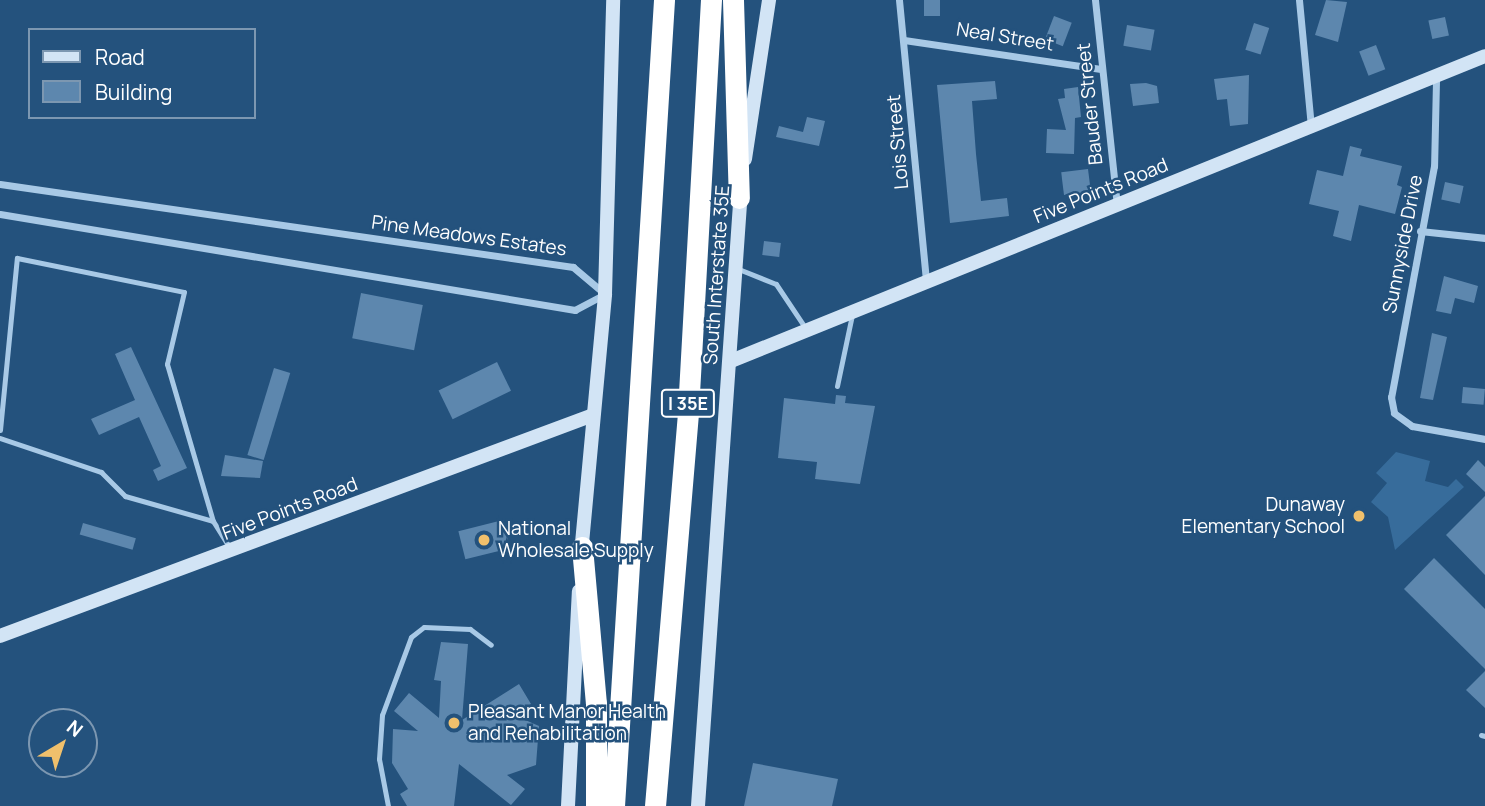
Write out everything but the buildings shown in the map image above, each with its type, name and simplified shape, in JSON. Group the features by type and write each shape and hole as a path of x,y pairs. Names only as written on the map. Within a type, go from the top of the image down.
{"highway":[{"name":"I 35E","path":"614,806 664,0"},
{"name":"I 35E","path":"655,806 688,411 711,0"},
{"path":"733,0 739,198"},
{"path":"582,547 596,703 596,806"}],"main road":[{"path":"568,806 582,547 605,295 613,0"},
{"name":"South Interstate 35E","path":"698,806 731,361 739,198 769,0"},
{"name":"Five Points Road","path":"731,361 1117,205 1436,81 1485,57"},
{"name":"Five Points Road","path":"0,636 593,415"}],"street":[{"name":"Lois Street","path":"899,0 926,282"},
{"name":"Bauder Street","path":"1095,0 1117,205"},
{"path":"1299,0 1311,129"},
{"name":"Neal Street","path":"904,40 1101,69"},
{"name":"Sunnyside Drive","path":"1436,81 1437,138 1420,231 1394,413 1412,426 1485,439"},
{"name":"Pine Meadows Estates","path":"0,184 573,267 605,295"},
{"path":"0,215 575,310 605,295"},
{"path":"1420,231 1485,239"}],"lane":[{"path":"0,430 17,258 184,292 167,364 213,521 232,551"},
{"path":"736,268 776,284 807,330"},
{"path":"837,386 852,312"},
{"path":"0,438 101,472 125,496 213,521"},
{"path":"388,806 379,758 382,715 411,637 424,627 470,629 491,645"}],"shaded area":[{"path":"1396,452 1430,461 1425,481 1448,487 1456,479 1464,487 1395,550 1388,517 1371,502 1387,483 1376,473"}],"place":[{"name":"Dunaway Elementary School","path":"1359,516"},
{"name":"National Wholesale Supply","path":"484,540"},
{"name":"Pleasant Manor Health and Rehabilitation","path":"454,723"}]}
